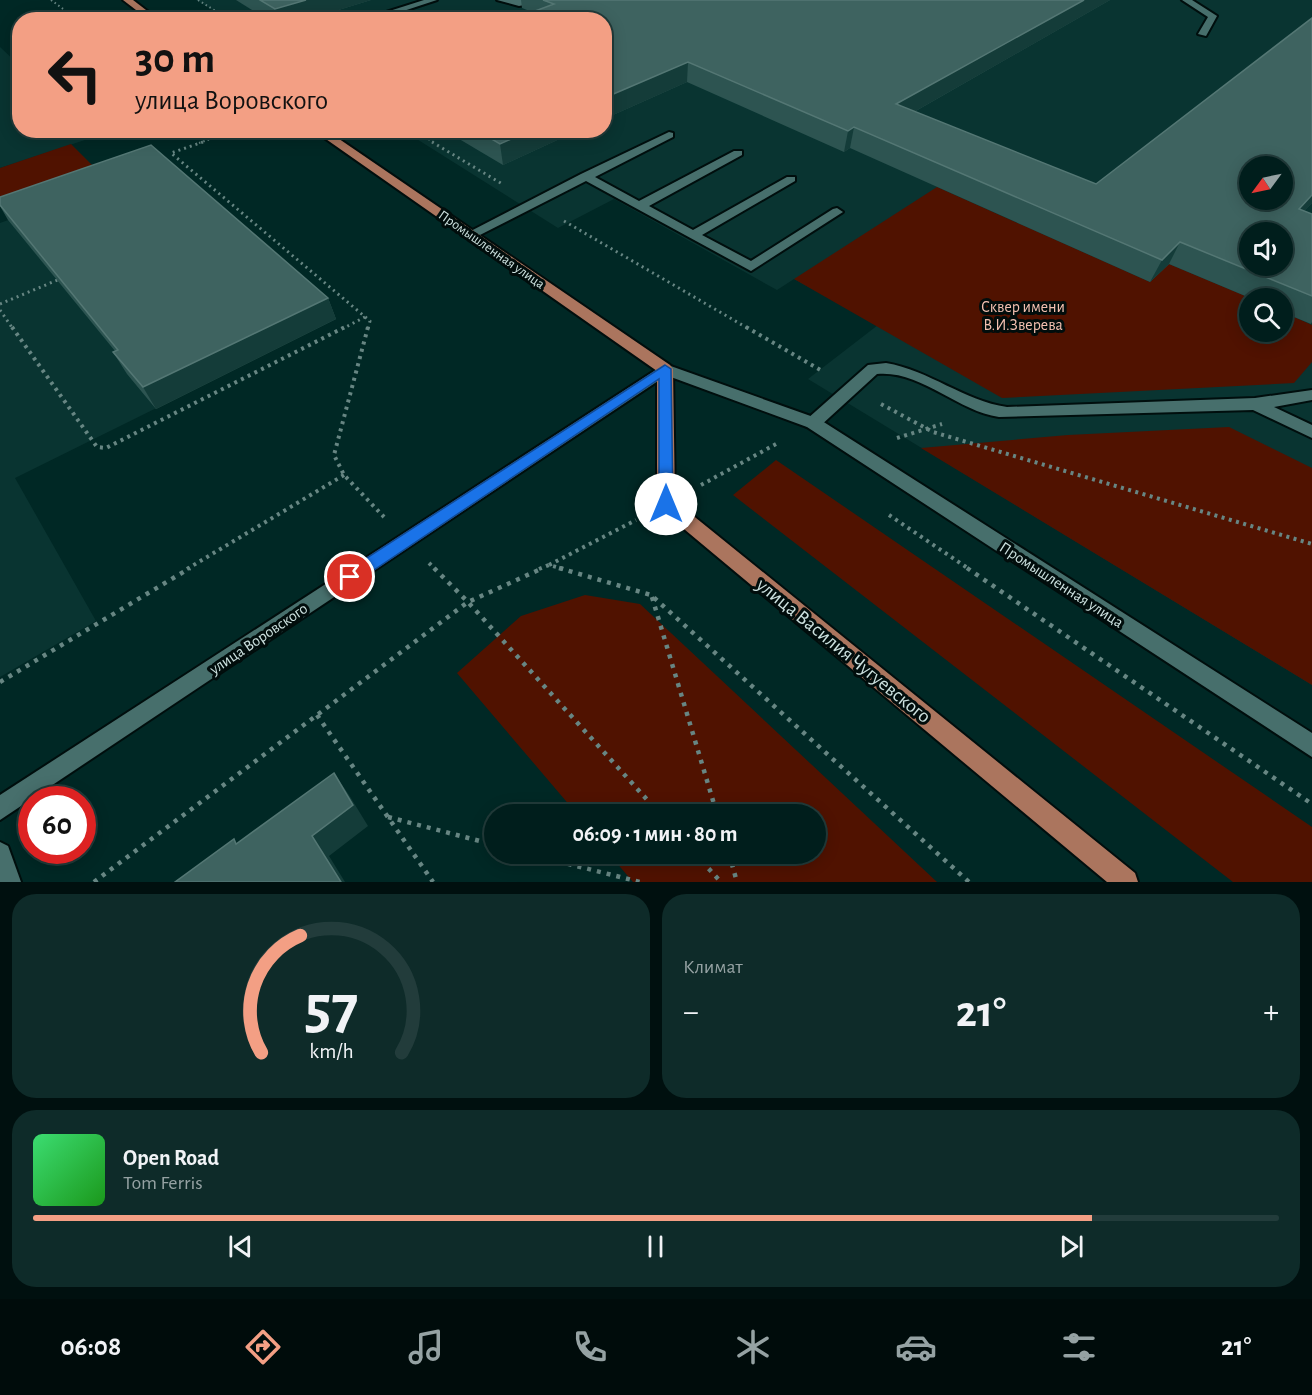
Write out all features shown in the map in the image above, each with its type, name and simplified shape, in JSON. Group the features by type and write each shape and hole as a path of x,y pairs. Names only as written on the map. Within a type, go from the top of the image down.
{"main road":[{"path":"127,0 144,12"},
{"path":"392,12 433,0"},
{"path":"501,0 519,3 548,0"},
{"path":"1186,0 1213,16 1203,34"},
{"path":"471,234 669,135"},
{"name":"Промышленная улица","path":"330,138 665,369 813,423 1312,746"},
{"path":"639,206 738,153"},
{"path":"585,176 751,267 837,213"},
{"path":"693,235 791,179"},
{"path":"813,423 873,369 885,366 906,373 985,409 1007,413 1255,404 1312,395"},
{"name":"улица Воровского","path":"0,808 665,369"},
{"name":"улица Василия Чугуевского","path":"665,369 666,504 1126,882"},
{"path":"1255,404 1312,432"},
{"path":"0,854 9,882"}],"path":[{"path":"51,0 67,12"},
{"path":"198,0 217,12"},
{"path":"211,138 171,153 370,321 334,455 344,475 468,602 651,804"},
{"path":"426,138 532,203 851,388"},
{"path":"214,201 223,197"},
{"path":"0,304 70,275"},
{"path":"0,310 97,447 106,448 365,317"},
{"path":"0,682 344,475"},
{"path":"879,508 1312,804"},
{"path":"94,882 468,602 549,565 651,595 969,882"},
{"path":"651,595 714,804"},
{"path":"317,715 433,882"},
{"path":"388,817 484,842"},
{"path":"569,864 640,882"},
{"path":"704,864 721,882"},
{"path":"732,864 737,882"}],"shaded area":[{"path":"196,0 1312,0 1312,685 808,379 878,325 794,279 777,290 614,199 558,228 415,138 612,138 612,12 216,12"},
{"path":"0,47 12,58 12,138 91,138 0,168"},
{"path":"166,163 336,319 15,478 96,621 0,677 0,223"}],"green space":[{"path":"71,144 93,166 0,198 0,168"},
{"name":"Сквер имени В.И.Зверева","path":"937,187 1150,282 1169,264 1239,293 1239,342 1293,342 1293,316 1312,325 1312,362 1294,383 1002,398 794,279"},
{"path":"1229,427 1312,468 1312,685 921,448 1068,435"},
{"path":"776,460 1312,827 1312,882 1233,882 733,495"},
{"path":"585,595 640,604 937,882 633,882 618,864 826,864 826,804 568,804 457,673 521,616"}],"building":[{"path":"260,0 306,0 275,9"},
{"path":"543,0 1084,0 896,104 1096,184 1312,18 1312,195 1299,209 1312,214 1312,296 1263,276 1293,276 1293,222 1239,222 1239,266 1180,242 1162,260 854,127 848,131 688,62 612,95 612,12 532,12 554,4"},
{"path":"490,138 513,138 500,144"},
{"path":"151,145 328,298 143,387 113,352 118,350 0,205 0,197"},
{"path":"334,773 353,805 312,836 341,882 175,882 234,839 236,844"}],"route":[{"path":"350,577 665,369 666,504"}]}
